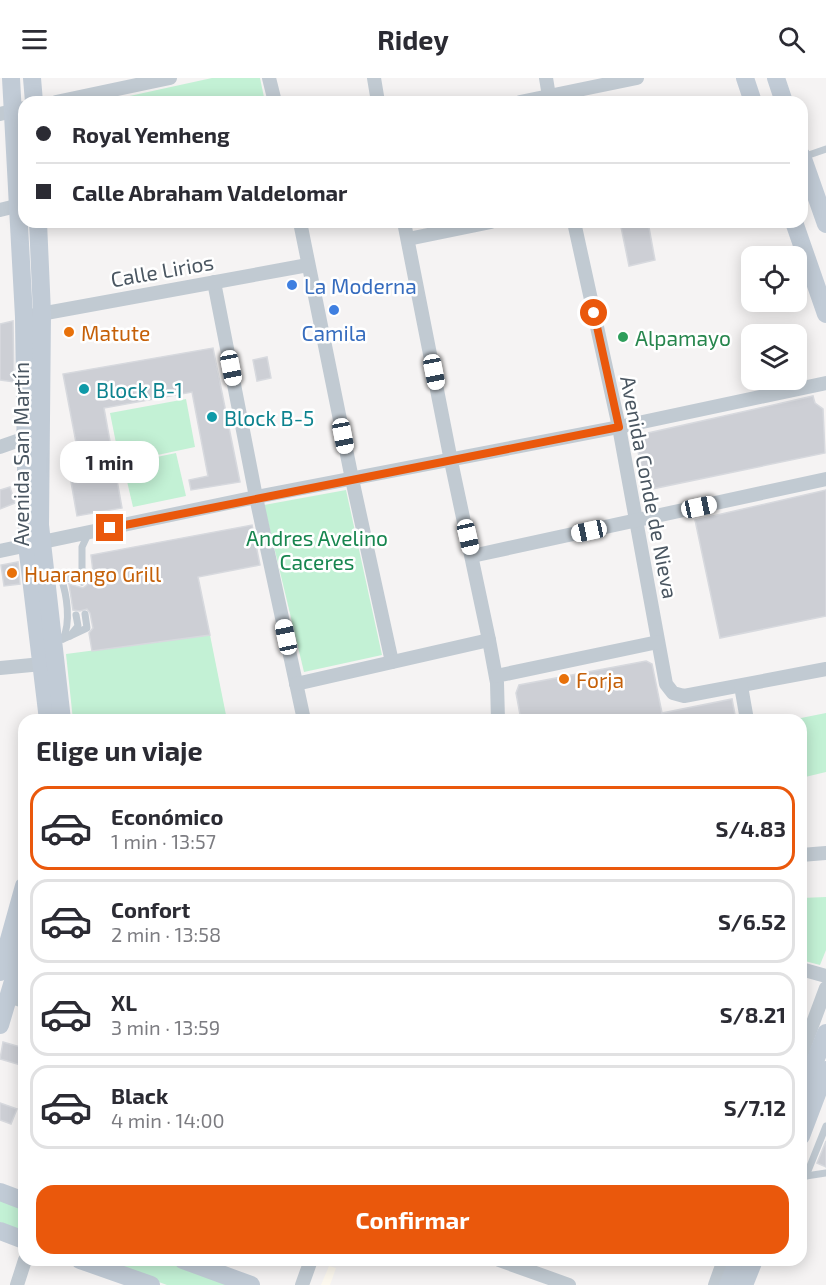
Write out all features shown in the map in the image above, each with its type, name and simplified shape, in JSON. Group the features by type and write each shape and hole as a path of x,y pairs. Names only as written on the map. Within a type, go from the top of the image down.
{"main road":[{"name":"Avenida San Martín","path":"11,78 18,174"},
{"path":"32,78 34,96"},
{"path":"745,78 751,96"},
{"path":"776,78 782,96"},
{"path":"808,171 826,224"},
{"name":"Avenida San Martín","path":"24,228 33,315"},
{"name":"Avenida San Martín","path":"38,228 33,315 34,543 47,714"},
{"path":"796,228 826,314"},
{"name":"Avenida San Martín","path":"34,543 53,578 62,640 62,714"},
{"path":"0,972 18,908"},
{"path":"0,1025 16,999"},
{"path":"807,1115 826,1033"},
{"path":"812,1098 826,1070"},
{"path":"0,1192 18,1199"},
{"path":"0,1231 18,1238"},
{"path":"97,1266 151,1285"},
{"path":"199,1266 251,1285"},
{"path":"728,1285 736,1266"},
{"path":"744,1285 752,1266"}],"street":[{"path":"84,96 170,78"},
{"path":"269,78 274,96"},
{"path":"374,78 377,96"},
{"path":"546,78 549,96"},
{"path":"562,96 637,78"},
{"path":"0,210 18,206"},
{"path":"301,228 392,662"},
{"path":"405,228 496,676 498,714"},
{"path":"408,239 462,228"},
{"name":"Avenida Conde de Nieva","path":"575,228 619,427 665,680 669,689 684,696 741,686"},
{"name":"Calle Lirios","path":"33,315 308,265"},
{"path":"214,282 256,497 303,714"},
{"path":"0,551 256,497 619,427 826,383"},
{"path":"0,447 34,435"},
{"path":"472,556 826,479"},
{"path":"296,684 489,640"},
{"path":"496,676 658,642"},
{"path":"0,668 42,664"},
{"path":"746,714 741,686 826,669"},
{"path":"807,855 826,853"},
{"path":"807,971 826,976"},
{"path":"807,1039 826,988"},
{"path":"17,1285 23,1266"},
{"path":"302,1285 309,1266"},
{"path":"528,1266 569,1285"},
{"path":"715,1285 722,1266"}],"lane":[{"path":"808,154 826,149"},
{"path":"53,578 76,579 82,582 82,547 88,532"},
{"path":"53,578 72,583"},
{"path":"62,640 87,628 86,614"},
{"path":"62,640 78,626 76,615"},
{"path":"807,1168 826,1126"},
{"path":"807,1176 826,1173"}],"shaded area":[{"path":"329,1266 336,1268 330,1285 321,1285"}],"green space":[{"path":"212,78 260,78 264,96 130,96"},
{"path":"186,399 195,447 120,463 110,413"},
{"path":"176,453 186,496 133,507 123,464"},
{"name":"Andres Avelino Caceres","path":"346,490 382,655 304,672 264,505"},
{"path":"210,635 226,714 72,714 66,654"},
{"path":"826,713 826,772 807,777 807,717"},
{"path":"826,897 826,950 820,965 807,962 807,898"},
{"path":"0,1199 18,1206 18,1230 0,1222"},
{"path":"115,1266 183,1266 235,1285 167,1285"}],"building":[{"path":"621,228 649,228 655,260 629,266"},
{"path":"13,321 14,382 0,380 0,324"},
{"path":"213,348 240,482 191,490 189,480 208,476 192,392 104,408 122,508 77,516 70,476 82,474 63,374"},
{"path":"267,357 271,378 257,381 253,360"},
{"path":"813,396 815,403 823,409 825,453 647,490 635,439 639,435"},
{"path":"10,487 15,503 0,509 0,490"},
{"path":"826,490 826,616 720,638 695,520"},
{"path":"252,525 260,565 198,577 210,635 92,651 89,633 93,628 90,613 87,609 73,610 69,584 83,588 88,581 94,580 91,555"},
{"name":"Huarango Grill","path":"18,562 20,584 4,586 1,565"},
{"path":"646,661 652,664 662,713 732,699 735,714 520,714 516,693 519,685"},
{"path":"3,1042 18,1046 18,1064 0,1059"},
{"path":"0,1103 17,1109 11,1124 0,1120"},
{"path":"826,1141 826,1167 817,1163"}],"place":[{"name":"La Moderna","path":"292,285"},
{"name":"Camila","path":"334,310"},
{"name":"Matute","path":"69,332"},
{"name":"Alpamayo","path":"623,337"},
{"name":"Block B-1","path":"84,389"},
{"name":"Block B-5","path":"212,417"},
{"name":"Huarango Grill","path":"12,573"},
{"name":"Forja","path":"564,679"}],"route":[{"path":"110,528 256,497 619,427 594,313"}]}
